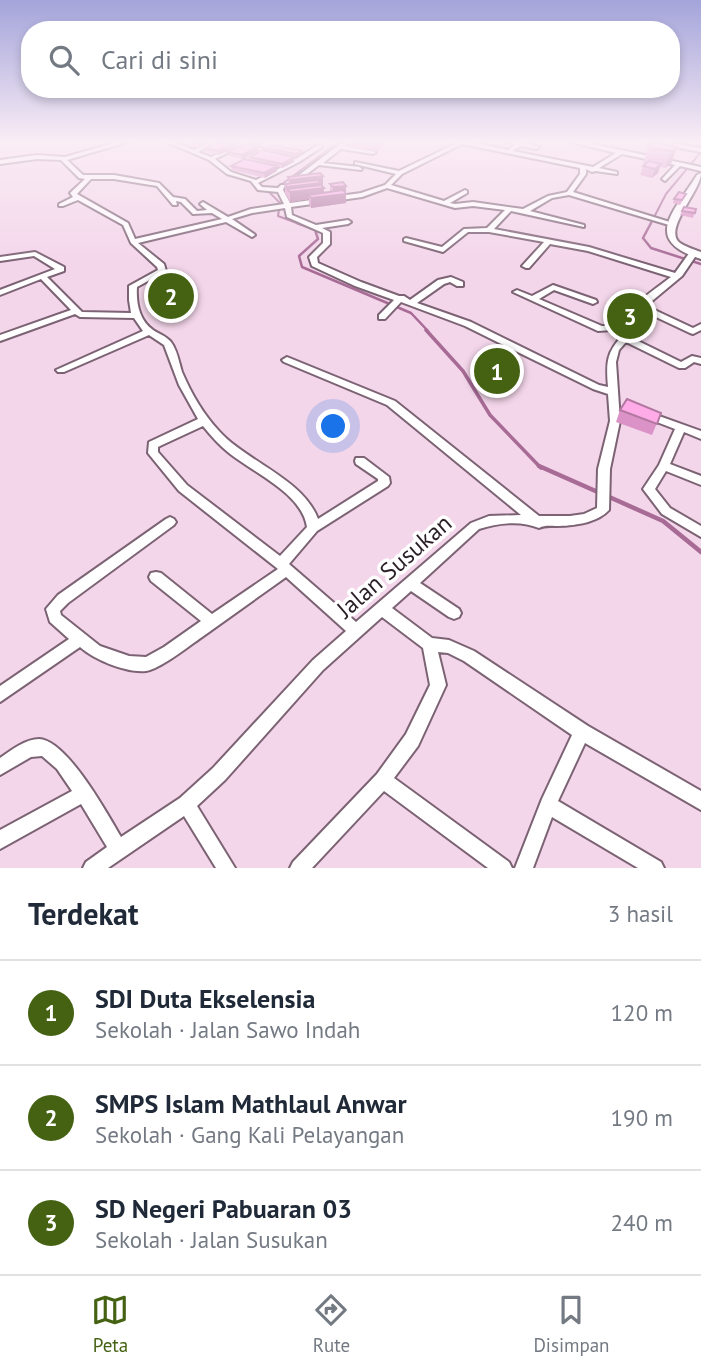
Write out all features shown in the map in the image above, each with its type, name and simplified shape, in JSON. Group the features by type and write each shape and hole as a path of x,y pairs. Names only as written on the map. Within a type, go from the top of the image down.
{"main road":[{"path":"693,258 673,242 671,224 694,182"}],"street":[{"path":"86,182 73,193 126,224 133,242 161,266 162,271 133,286 135,316 149,331 168,344 180,376 204,421 229,447 286,488 306,508 312,517 313,528"},
{"path":"134,182 159,185 174,201 183,200 195,213 211,211"},
{"path":"256,182 257,187 265,190 292,191"},
{"path":"278,191 293,182"},
{"path":"133,242 175,230 212,224 225,218 327,197 366,194 391,182"},
{"path":"569,193 577,182"},
{"path":"387,186 445,203 524,211 582,226"},
{"path":"278,191 292,218 319,226 348,222"},
{"path":"445,203 466,192"},
{"path":"524,211 550,197 569,193 671,224"},
{"path":"61,205 78,197"},
{"path":"203,204 252,235"},
{"path":"489,230 508,211"},
{"path":"319,226 328,236 326,244 313,257 315,264 397,302 413,302 496,336 583,381 612,392"},
{"path":"406,240 442,251 466,230 489,230 589,249 677,275"},
{"path":"526,266 547,243"},
{"path":"0,260 39,254 61,269 44,278 0,293"},
{"name":"Jalan Susukan","path":"92,868 186,804 355,630 461,536 487,520 564,523 603,510 602,486 616,404 612,392 611,362 615,350 624,338 628,326 627,316 677,275 693,258"},
{"path":"44,278 75,311 89,317 135,316"},
{"path":"413,302 441,282 451,279 460,284"},
{"path":"532,299 553,287 593,302"},
{"path":"517,292 601,328 609,328 614,322 628,326"},
{"path":"382,317 397,302"},
{"path":"639,306 693,331 701,327"},
{"path":"0,338 75,311"},
{"path":"61,370 149,331"},
{"path":"624,338 682,366 692,359 701,361"},
{"path":"287,360 391,403 539,523"},
{"path":"616,404 701,435"},
{"path":"204,421 153,445 153,453 183,488 283,567 355,630"},
{"path":"681,427 664,466 649,489 652,497 666,511 701,532"},
{"path":"170,522 63,599 53,609 55,618 94,651 129,663 147,664 211,621 283,567 313,528 384,483 383,477 360,461"},
{"path":"664,466 701,481"},
{"path":"156,578 211,621"},
{"path":"409,583 454,613"},
{"path":"381,608 429,644 449,647 468,656 582,732 701,801"},
{"path":"0,695 79,640"},
{"path":"299,868 383,780 412,740 438,685 429,644"},
{"path":"524,868 548,805 582,732"},
{"path":"0,766 33,749 43,748 52,753 85,793 118,849"},
{"path":"383,780 503,868"},
{"path":"0,840 85,793"},
{"path":"186,804 226,868"},
{"path":"548,805 655,868"}],"building":[{"path":"306,182 321,183 287,187 285,184"},
{"path":"343,182 346,186 333,187 330,184"},
{"path":"321,185 324,188 290,192 287,189"},
{"path":"343,190 346,194 311,198 308,195"},
{"path":"679,192 686,194 682,200 674,199"},
{"path":"684,207 696,209 695,213 682,211"},
{"path":"627,399 661,413 657,424 620,410"}],"waterway":[{"path":"285,182 270,193 280,203 278,216 302,225"},
{"path":"650,225 666,194 676,182"},
{"path":"297,223 315,230 318,239 299,256 302,267 411,313 428,331"},
{"path":"651,223 643,238 651,248 701,264"},
{"path":"426,330 463,371 490,415 539,466"},
{"path":"539,466 600,493"},
{"path":"607,496 663,521 701,552"}],"place":[{"name":"SMPS Islam Mathlaul Anwar","path":"171,296"},
{"name":"SD Negeri Pabuaran 03","path":"630,316"},
{"name":"SDI Duta Ekselensia","path":"497,371"}]}
